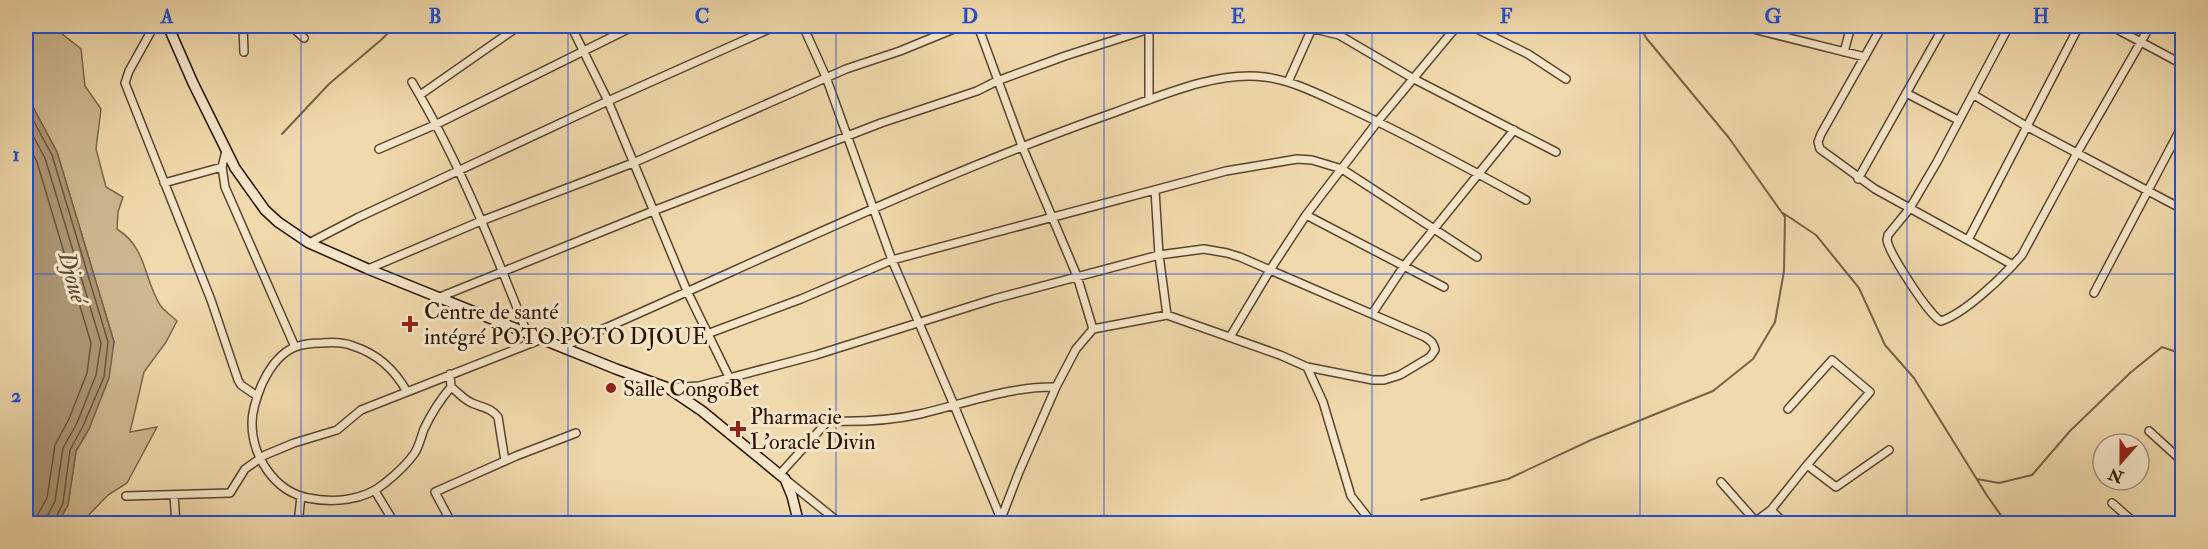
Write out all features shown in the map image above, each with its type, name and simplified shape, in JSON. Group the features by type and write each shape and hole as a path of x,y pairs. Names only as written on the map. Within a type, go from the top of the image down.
{"street":[{"path":"154,26 129,71 125,83 211,300 238,380 241,385 257,396"},
{"path":"168,26 226,151 244,182 265,210 295,236 368,269 668,388 702,411 841,524"},
{"path":"243,26 244,52"},
{"path":"291,26 304,38"},
{"path":"420,95 519,26"},
{"path":"571,26 608,101 687,291 729,377"},
{"path":"379,149 437,124 634,26"},
{"path":"309,243 608,101 776,26"},
{"path":"803,26 826,77 892,260 954,405 1000,521"},
{"path":"368,269 481,221 633,163 826,77 961,26"},
{"path":"978,26 1022,146 1077,276 1093,329"},
{"path":"440,297 880,123 977,91 997,81 1065,56 1149,27 1217,26"},
{"path":"1239,26 1312,27 1339,35 1414,79 1556,152"},
{"path":"1230,337 1306,215 1378,121 1456,26"},
{"path":"1471,26 1528,54 1566,79"},
{"path":"1741,26 1865,57"},
{"path":"1844,52 1851,26"},
{"path":"1882,26 1818,142 1820,149 1858,178 2013,266"},
{"path":"1858,178 1944,26"},
{"path":"2009,26 1974,95 1910,208 1888,235 1887,245 1936,320 1945,320 1985,292 2022,255 2150,26"},
{"path":"1968,240 2025,126 2079,26"},
{"path":"2111,26 2182,64"},
{"path":"1149,27 1149,100"},
{"path":"1288,82 1312,27"},
{"path":"562,347 1022,146 1149,100 1219,79 1254,76 1288,82 1378,121 1526,200"},
{"path":"412,82 437,124 459,171 527,333"},
{"path":"1906,93 1958,120"},
{"path":"1974,95 2025,126 2182,208"},
{"path":"2094,293 2182,126"},
{"path":"1372,314 1404,266 1514,130"},
{"path":"226,151 222,167 225,187 295,347"},
{"path":"707,334 801,299 892,260 1226,171 1279,161 1312,160 1342,169 1477,258"},
{"path":"164,183 222,167"},
{"path":"1155,190 1159,255 1167,315"},
{"path":"1306,215 1444,287"},
{"path":"668,388 699,386 816,355 918,321 1077,276 1188,250 1216,250 1270,270 1432,341 1435,350 1433,354 1400,375 1384,380 1373,380 1307,367 1167,315 1093,329 1076,349 1056,387 1018,472 1000,521"},
{"path":"126,496 230,493 245,469 259,459 294,443 338,430 361,410 542,339"},
{"path":"408,392 392,369 361,349 345,343 331,342 295,347 272,366 257,396 252,423 259,459 273,478 301,496 322,501 354,499 375,491 415,453 435,408 451,387 450,374"},
{"path":"1721,482 1757,522 1771,510 1870,392 1832,360 1788,409"},
{"path":"1307,367 1323,402 1351,496 1373,524"},
{"path":"451,387 463,398 486,406 498,417 505,461"},
{"path":"782,477 828,421 876,422 1040,387 1056,387"},
{"path":"2149,430 2182,461"},
{"path":"452,524 435,492 576,433"},
{"path":"1807,465 1834,486 1838,486 1889,450"},
{"path":"782,477 792,496 799,524"},
{"path":"375,491 395,524"},
{"path":"174,495 176,524"},
{"path":"298,524 301,496"},
{"path":"2112,503 2136,524"},
{"path":"1771,510 1785,524"}],"shaded area":[{"path":"26,26 52,26 81,49 85,86 101,109 96,149 106,187 123,197 118,212 117,229 134,245 160,305 177,321 166,342 144,372 130,432 157,427 127,483 108,495 81,523 58,523 68,505 76,451 89,429 114,342 57,152 26,94"}],"water":[{"name":"Djoué","path":"26,94 57,152 114,342 109,378 89,429 76,451 68,505 58,523 26,523"}],"waterway":[{"path":"282,134 329,84 395,26"},
{"path":"1421,500 1508,479 1591,440 1713,391 1753,359 1775,322 1784,271 1785,217 1729,138 1647,39 1639,26"},
{"path":"1783,213 1816,235 1859,288 1885,345 1914,378 2007,524"},
{"path":"1977,479 1999,483 2032,475 2070,431 2130,373 2162,347 2182,354"},
{"path":"596,524 605,521 609,524"}],"place":[{"name":"Centre de santé intégré POTO POTO DJOUE","path":"410,324"},
{"name":"Salle CongoBet","path":"611,388"},
{"name":"Pharmacie L'oracle Divin","path":"738,429"}]}
